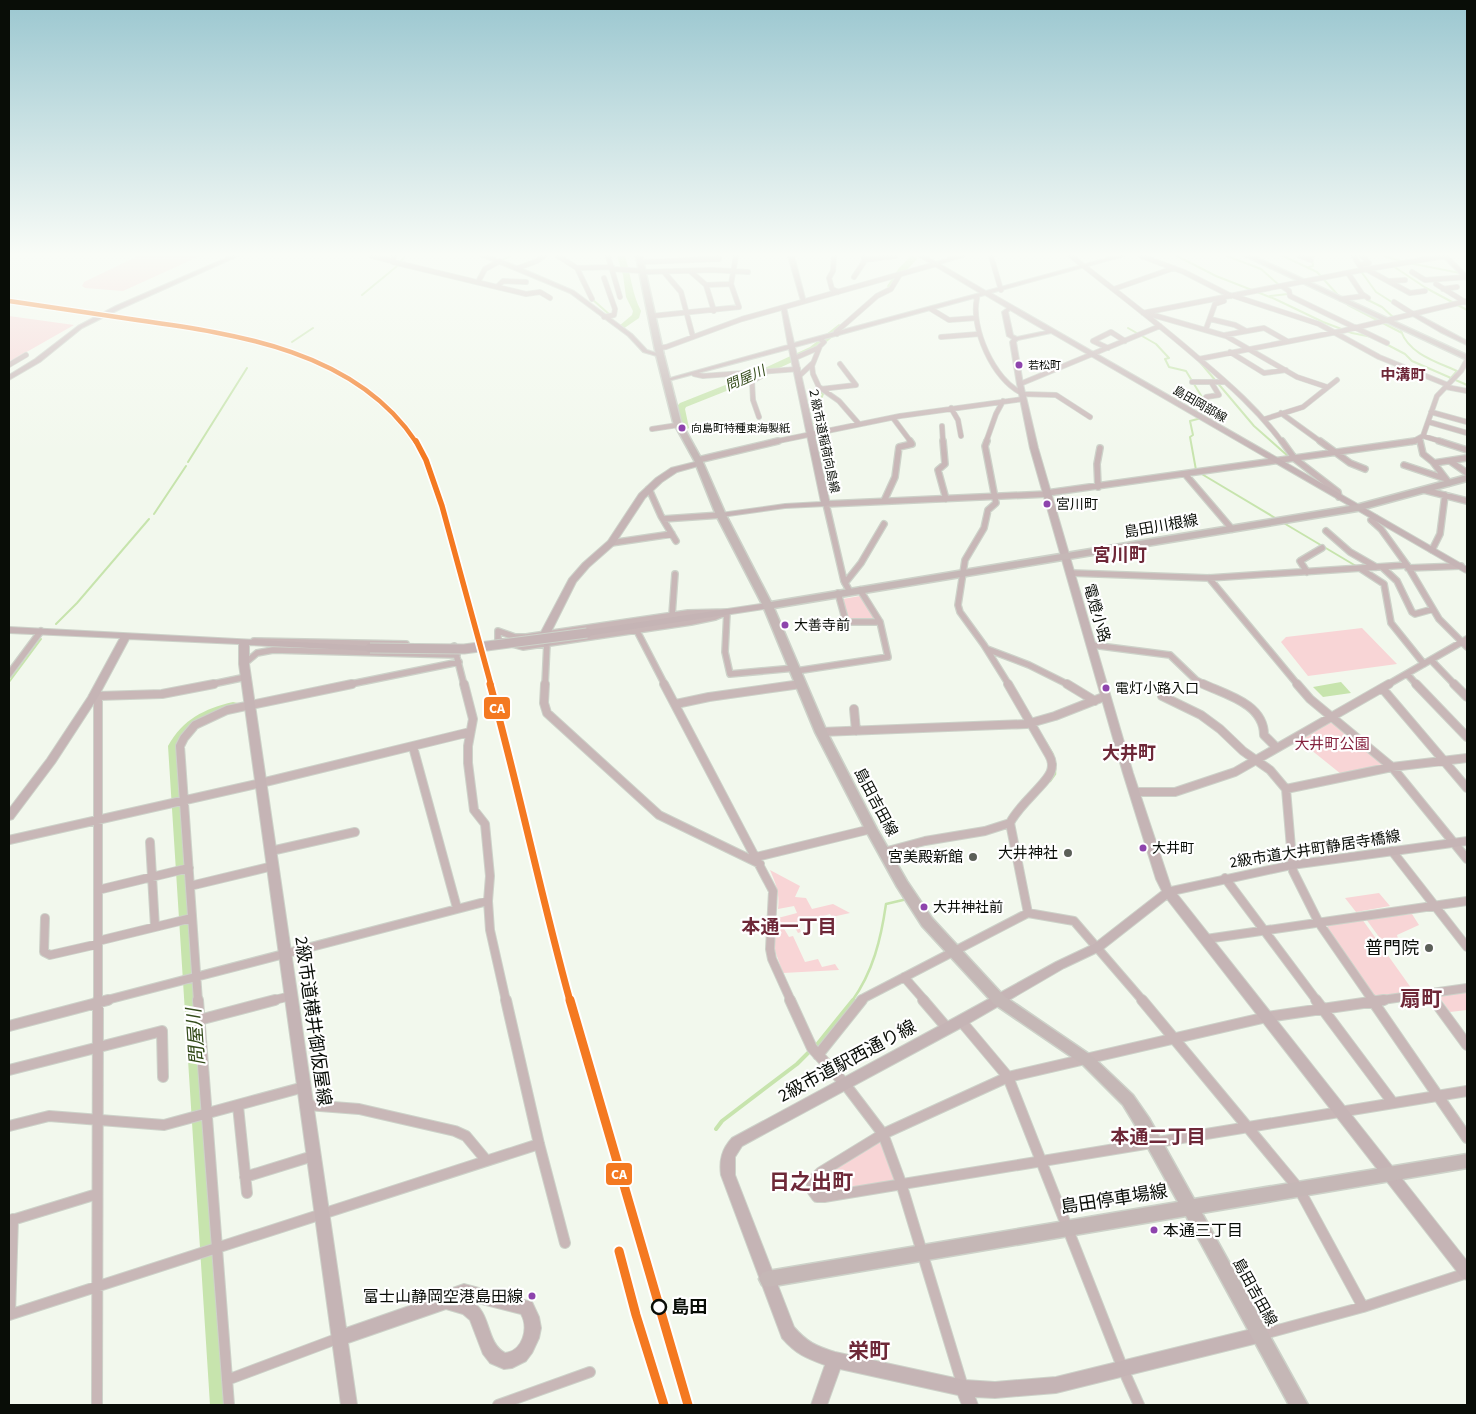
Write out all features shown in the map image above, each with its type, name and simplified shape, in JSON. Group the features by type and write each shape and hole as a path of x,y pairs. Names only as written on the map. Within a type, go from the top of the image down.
{"main road":[{"name":"島田吉田線","path":"653,322 678,425 698,461 721,515 768,606 820,732 870,829 921,914 952,951 999,1000 1087,1060 1128,1100 1154,1142 1299,1405"},
{"path":"1384,322 1467,359"},
{"name":"島田川根線","path":"768,606 838,593 852,588 1066,557 1357,508 1424,490 1446,480 1467,478"},
{"name":"島田停車場線","path":"768,1278 1467,1160"}],"street":[{"path":"9,378 40,359 67,335 90,322"},
{"path":"611,322 630,335 646,351 659,352 734,322"},
{"path":"689,322 693,337"},
{"name":"２級市道稲荷向島線","path":"721,515 785,506 826,504 786,322"},
{"path":"837,334 836,332 847,322"},
{"path":"795,358 837,334 882,322"},
{"path":"977,322 979,334 1000,373 1015,392 1056,395 1090,417"},
{"name":"電燈小路","path":"1007,322 1010,336 1016,339 1012,344 1022,393 1048,494 1134,792 1168,892 1467,1273"},
{"name":"島田岡部線","path":"1037,322 1464,568"},
{"path":"1155,322 1199,358 1265,419 1294,459 1338,492 1339,497"},
{"path":"1177,322 1224,335 1303,379 1327,387"},
{"path":"1206,330 1209,322"},
{"path":"1222,322 1235,325 1246,331"},
{"path":"1313,322 1380,357 1447,386 1467,391"},
{"path":"1341,322 1386,343"},
{"path":"1199,358 1378,322"},
{"path":"1427,322 1467,343"},
{"path":"870,829 758,861 659,815 547,713 544,703 546,639 572,581 611,542 630,511 649,489 674,470 698,461 811,432 1003,401 1022,393 1041,377 1160,326"},
{"path":"1224,335 1264,328 1287,341"},
{"path":"1016,339 1053,331"},
{"path":"1108,348 1093,341 1111,332 1125,340"},
{"path":"941,337 979,334"},
{"path":"666,380 792,347 820,343"},
{"path":"820,343 813,363 813,374 820,389 839,401 859,424"},
{"path":"1230,352 1264,373 1286,370"},
{"path":"9,365 26,355"},
{"path":"1446,480 1434,463 1423,454 1422,438 1437,396 1461,371 1467,359"},
{"path":"694,374 703,376 765,372 798,373 813,363"},
{"path":"820,389 856,385 840,364"},
{"path":"759,417 753,400 752,381 765,374 765,372"},
{"path":"1265,419 1303,407 1337,380"},
{"path":"1192,382 1224,382"},
{"path":"1206,400 1206,397 1219,395 1211,382"},
{"path":"1003,401 996,414 985,446 996,502 988,510 984,528 965,560 958,598 960,612 987,649 1052,759 1053,767 1050,774 1015,812 1010,823 1028,913"},
{"path":"951,408 958,420 961,436"},
{"path":"1431,412 1467,422"},
{"path":"1281,413 1350,464 1365,469"},
{"path":"884,501 895,478 898,447 912,444 893,418"},
{"path":"1428,422 1467,433"},
{"path":"652,429 678,425"},
{"path":"942,426 946,459 945,464 938,470 946,498"},
{"path":"727,612 725,652 730,674 795,670 888,657 880,622 852,588 826,504 1048,494 1278,462 1422,438 1467,450"},
{"path":"1098,487 1097,464 1100,448"},
{"path":"1434,463 1466,458"},
{"path":"1450,460 1467,473"},
{"path":"1404,465 1446,480"},
{"path":"1185,474 1232,529"},
{"path":"649,489 676,541"},
{"path":"1424,490 1467,501"},
{"path":"1432,550 1440,534 1445,495"},
{"path":"663,519 721,515"},
{"path":"1134,792 1175,792 1235,772 1431,660 1465,643 1439,619 1408,567 1381,529 1371,520 1375,518"},
{"path":"852,588 859,562 864,558 884,524"},
{"path":"1326,531 1350,552 1379,567 1397,581 1412,612 1415,614 1433,610"},
{"path":"611,542 633,542 672,534"},
{"path":"1308,572 1300,561 1322,548"},
{"path":"1071,573 1209,578 1379,567 1464,568"},
{"path":"1360,568 1384,584 1391,623 1424,664"},
{"path":"672,615 676,574"},
{"path":"1209,578 1310,699 1392,766 1467,859"},
{"path":"838,593 846,622 880,622"},
{"path":"9,630 244,643 370,648 464,649 768,606"},
{"path":"727,612 672,615 546,639 517,646 498,640 498,632 515,637 546,639 637,631 715,617 727,612"},
{"path":"9,674 42,631"},
{"path":"637,631 773,891 770,949 772,959 812,1048 845,1084 883,1134 901,1183 970,1405"},
{"path":"9,816 51,762 96,697 126,635"},
{"path":"244,643 266,640 455,646 473,719 468,746 468,763 474,810 485,824 490,876 488,900 490,930 539,1144 565,1243"},
{"name":"2級市道横井御仮屋線","path":"244,643 245,671 349,1405"},
{"path":"1092,646 1118,647 1170,655 1196,680 1252,706 1262,720 1264,735 1277,748"},
{"path":"987,649 1036,669 1079,690 1095,701"},
{"path":"96,697 162,694 245,671 257,653 273,650 409,655 457,654"},
{"path":"1431,660 1467,697"},
{"path":"229,1405 215,1247 180,746 187,732 216,713 250,704 459,662"},
{"path":"1407,674 1467,737"},
{"path":"676,704 801,684"},
{"path":"1382,688 1467,788"},
{"path":"820,732 1031,723 1055,716 1106,696"},
{"path":"1162,696 1201,715 1270,770 1286,789 1293,871 1319,923 1467,1138"},
{"path":"96,697 98,819 97,1405"},
{"path":"854,709 856,731"},
{"path":"9,840 261,783 470,732"},
{"path":"413,747 457,908"},
{"path":"1286,789 1392,766 1467,758"},
{"path":"884,852 925,841 985,831 1010,823"},
{"path":"271,851 355,832"},
{"name":"2級市道大井町静居寺橋線","path":"1168,892 1225,878 1292,865 1467,841"},
{"path":"150,842 155,927"},
{"path":"1392,851 1467,947"},
{"path":"190,886 273,866"},
{"path":"98,890 188,868"},
{"path":"1225,878 1393,1103"},
{"name":"2級市道駅西通り線","path":"768,1278 726,1165 728,1152 737,1142 962,1021 1060,965 1098,947 1168,892"},
{"path":"9,1026 488,900"},
{"path":"1206,940 1467,901"},
{"path":"818,1055 864,998 952,951 1028,913 1074,921 1098,947 1298,1189 1363,1307"},
{"path":"46,918 44,952 50,955 192,918"},
{"path":"904,977 947,1028"},
{"path":"1467,988 1267,1017 1008,1077 883,1134 812,1179 810,1185 812,1192 817,1197 824,1197 1467,1091"},
{"path":"1430,994 1467,1045"},
{"path":"199,1020 291,996"},
{"path":"962,1021 1008,1077 1123,1369 1139,1405"},
{"path":"9,1070 162,1031 163,1077"},
{"path":"9,1126 49,1116 164,1125 304,1087"},
{"path":"306,1105 359,1108 455,1131 466,1136 486,1160"},
{"path":"238,1106 247,1193"},
{"path":"97,1194 11,1220 10,1314 539,1144"},
{"path":"245,1177 314,1156"},
{"path":"768,1278 788,1332 798,1344 811,1352 835,1360 964,1388 995,1390 1056,1385 1123,1369 1363,1307 1467,1273"},
{"path":"226,1380 446,1301 452,1295 464,1292 526,1307 532,1314 534,1325 529,1347 524,1353 508,1360 501,1360 494,1356 477,1317 470,1309 446,1301"},
{"path":"819,1405 835,1360"},
{"path":"498,1405 590,1372"}],"green space":[{"path":"9,322 52,322 74,325 9,362"},
{"path":"860,596 876,620 849,620 843,599"},
{"path":"1362,628 1397,664 1308,676 1281,642 1286,637"},
{"name":"大井町公園","path":"1329,722 1334,723 1382,762 1382,765 1341,774 1300,741"},
{"path":"770,870 800,886 795,897 806,898 812,909 833,904 850,913 832,917 830,914 798,924 801,932 798,933 793,924 783,927 789,937 793,936 805,962 818,959 822,967 835,964 839,970 783,973 774,948 778,918 797,913 794,906 778,909 777,889"},
{"path":"1379,893 1390,906 1356,912 1345,898"},
{"path":"1412,914 1419,925 1397,935 1400,946 1387,948 1366,919"},
{"path":"1362,919 1414,992 1378,997 1373,995 1327,929 1328,925"},
{"path":"1467,992 1467,1010 1450,1012 1440,998 1440,996"},
{"path":"875,1141 884,1144 897,1178 893,1182 823,1193 817,1190 815,1180"}],"shaded area":[{"path":"1341,682 1351,693 1323,697 1313,687"}],"waterway":[{"path":"623,326 628,322"},
{"path":"1323,322 1352,333 1372,337"},
{"path":"1381,322 1402,333"},
{"name":"問屋川","path":"684,428 680,408 683,405 746,380 813,349 839,327"},
{"path":"292,342 313,328"},
{"path":"1128,328 1156,344 1169,358 1165,359 1169,367 1186,371 1213,415 1190,421 1193,435 1190,437 1196,470"},
{"path":"1402,333 1410,346 1417,351 1457,371 1451,378"},
{"path":"1386,344 1405,354 1412,361 1451,378"},
{"path":"1199,361 1254,426 1289,457"},
{"path":"188,462 247,368"},
{"path":"1451,378 1467,385"},
{"path":"811,425 820,422 823,418 819,404 823,394 818,389"},
{"path":"1295,462 1320,482"},
{"path":"154,514 186,466"},
{"path":"1200,473 1277,519"},
{"path":"56,624 77,603 149,519"},
{"path":"1282,522 1356,566"},
{"path":"9,682 41,639"},
{"name":"問屋川","path":"221,1405 175,746 185,730 199,719 215,711 233,706"},
{"path":"1046,743 1053,755"},
{"path":"1050,781 1055,774 1055,768"},
{"path":"852,1001 871,967 882,930 886,904 903,900"},
{"path":"815,1047 853,1000"},
{"path":"716,1129 722,1121 797,1064 811,1050"}],"transit line":[{"name":"CA","path":"153,322 194,328 256,341 287,350 344,376 371,394 395,415 416,441 426,460 447,522 510,757 526,832 563,976 603,1120 688,1405"},
{"name":"CA","path":"619,1251 636,1315 664,1405"}],"place":[{"name":"若松町","path":"1019,365"},
{"name":"向島町特種東海製紙","path":"682,428"},
{"name":"宮川町","path":"1047,504"},
{"name":"大善寺前","path":"785,625"},
{"name":"電灯小路入口","path":"1106,688"},
{"name":"大井町","path":"1143,848"},
{"name":"大井神社","path":"1068,853"},
{"name":"宮美殿新館","path":"973,857"},
{"name":"大井神社前","path":"924,907"},
{"name":"普門院","path":"1429,948"},
{"name":"本通三丁目","path":"1154,1230"},
{"name":"富士山静岡空港島田線","path":"532,1296"},
{"name":"島田","path":"659,1307"}],"district":[{"name":"中溝町","path":"1403,375"},
{"name":"宮川町","path":"1120,555"},
{"name":"大井町","path":"1129,753"},
{"name":"本通一丁目","path":"789,926"},
{"name":"扇町","path":"1421,999"},
{"name":"本通二丁目","path":"1158,1136"},
{"name":"日之出町","path":"811,1182"},
{"name":"栄町","path":"869,1351"}]}
